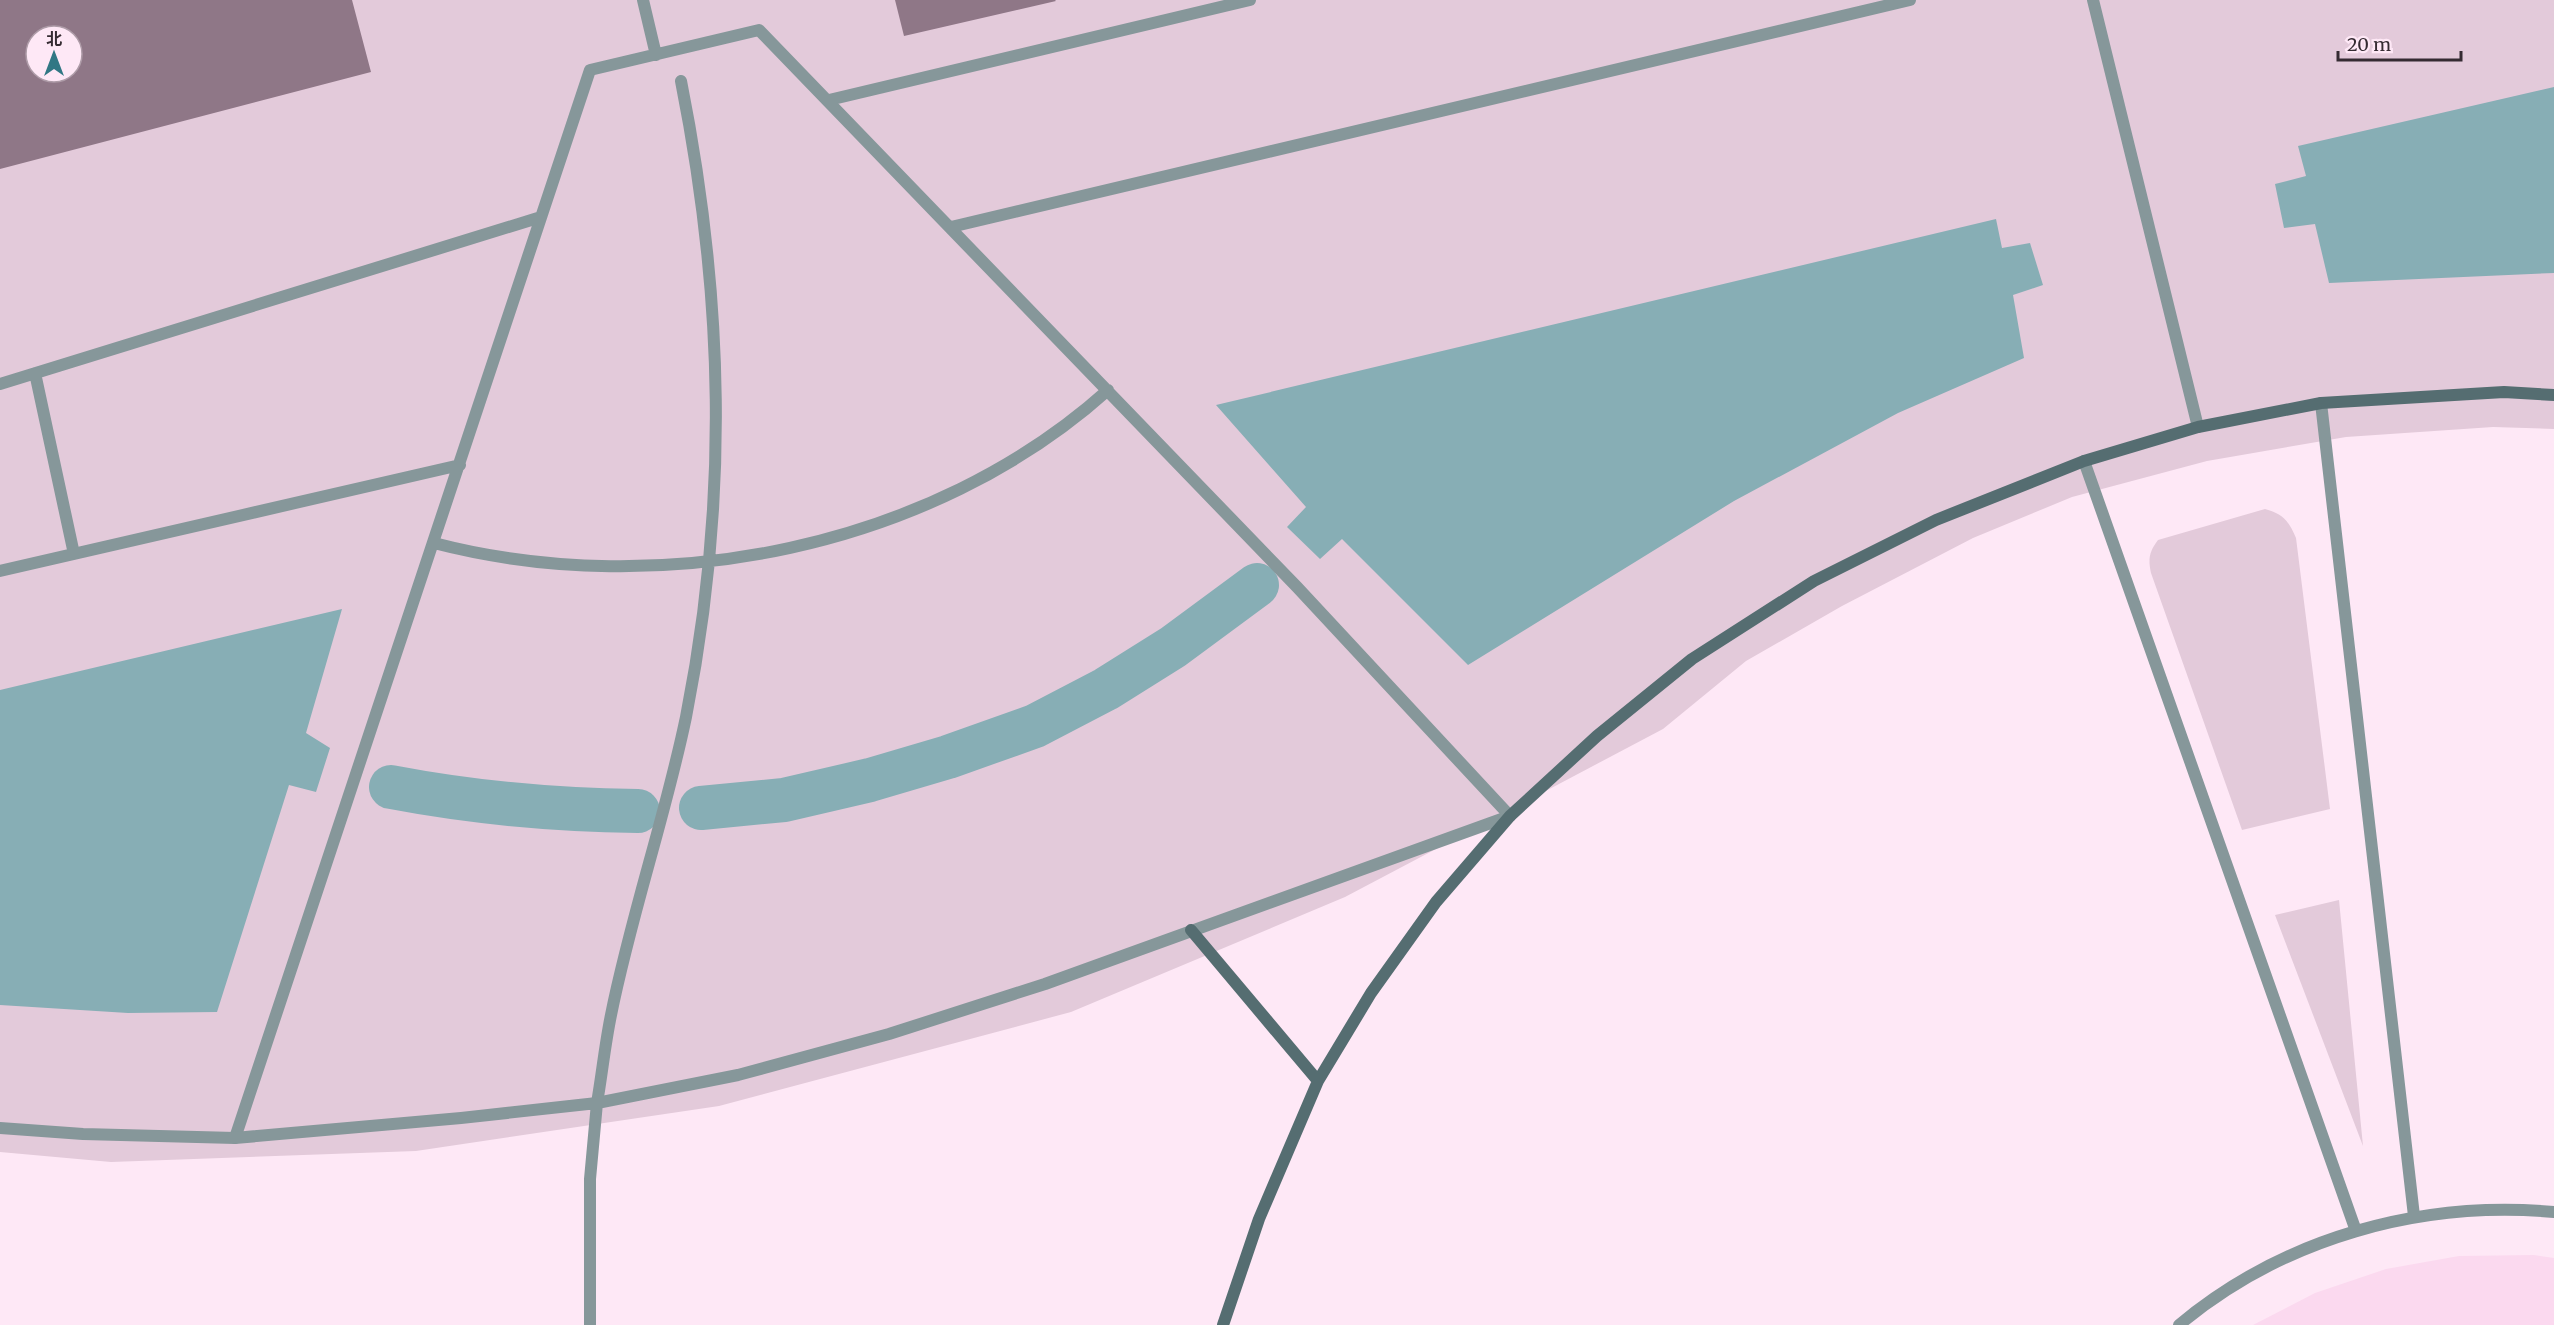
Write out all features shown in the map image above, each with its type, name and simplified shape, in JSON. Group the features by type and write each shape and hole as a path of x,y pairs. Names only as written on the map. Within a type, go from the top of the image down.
{"street":[{"path":"643,0 656,55"},
{"path":"829,100 1250,0"},
{"path":"951,227 1910,0"},
{"path":"2092,0 2198,427"},
{"path":"235,1138 590,70 759,30 1108,390 1510,816"},
{"path":"590,1325 590,1179 597,1103 611,1015 685,719 697,652 715,477 715,317 698,167 681,81"},
{"path":"0,384 541,217"},
{"path":"35,373 74,554"},
{"path":"434,543 473,553 530,562 595,568 708,560 829,540 875,526 933,503 1031,449 1072,423 1108,390"},
{"path":"1223,1325 1259,1219 1318,1081 1371,993 1436,902 1510,816 1597,736 1692,659 1814,581 1936,520 2084,461 2198,427 2321,403 2504,392 2554,395"},
{"path":"2321,403 2414,1216"},
{"path":"2084,461 2356,1231"},
{"path":"0,571 460,465"},
{"path":"0,1128 83,1134 235,1138 461,1119 597,1103 738,1075 889,1034 1045,984 1510,816"},
{"path":"1191,930 1318,1081"},
{"path":"2179,1325 2202,1305 2276,1262 2356,1231 2414,1216 2507,1208 2554,1212"}],"shaded area":[{"path":"0,0 2554,0 2554,429 2493,427 2346,437 2207,461 2072,497 1973,538 1842,606 1746,661 1663,729 1345,897 1071,1012 719,1106 416,1151 111,1162 0,1152"},
{"path":"2265,509 2285,519 2296,538 2330,809 2242,830 2151,573 2150,560 2151,552 2158,540"},
{"path":"2339,900 2363,1146 2275,915"},
{"path":"2534,1255 2554,1258 2554,1325 2253,1325 2315,1293 2386,1269 2459,1256"}],"water":[{"path":"2554,87 2554,273 2329,283 2315,224 2284,228 2275,184 2306,176 2298,146"},
{"path":"1996,219 2002,248 2030,243 2043,285 2013,295 2024,358 1898,413 1734,501 1468,665 1342,539 1320,559 1287,527 1306,507 1216,405"},
{"path":"342,609 306,733 330,748 316,792 289,785 217,1012 128,1013 0,1005 0,690"}],"building":[{"path":"0,0 352,0 371,72 0,169"},
{"path":"895,0 1055,0 1056,1 904,36"}],"waterway":[{"path":"701,808 784,800 870,780 948,757 1035,726 1106,689 1173,647 1257,585"},
{"path":"391,787 514,805 638,811"}]}
